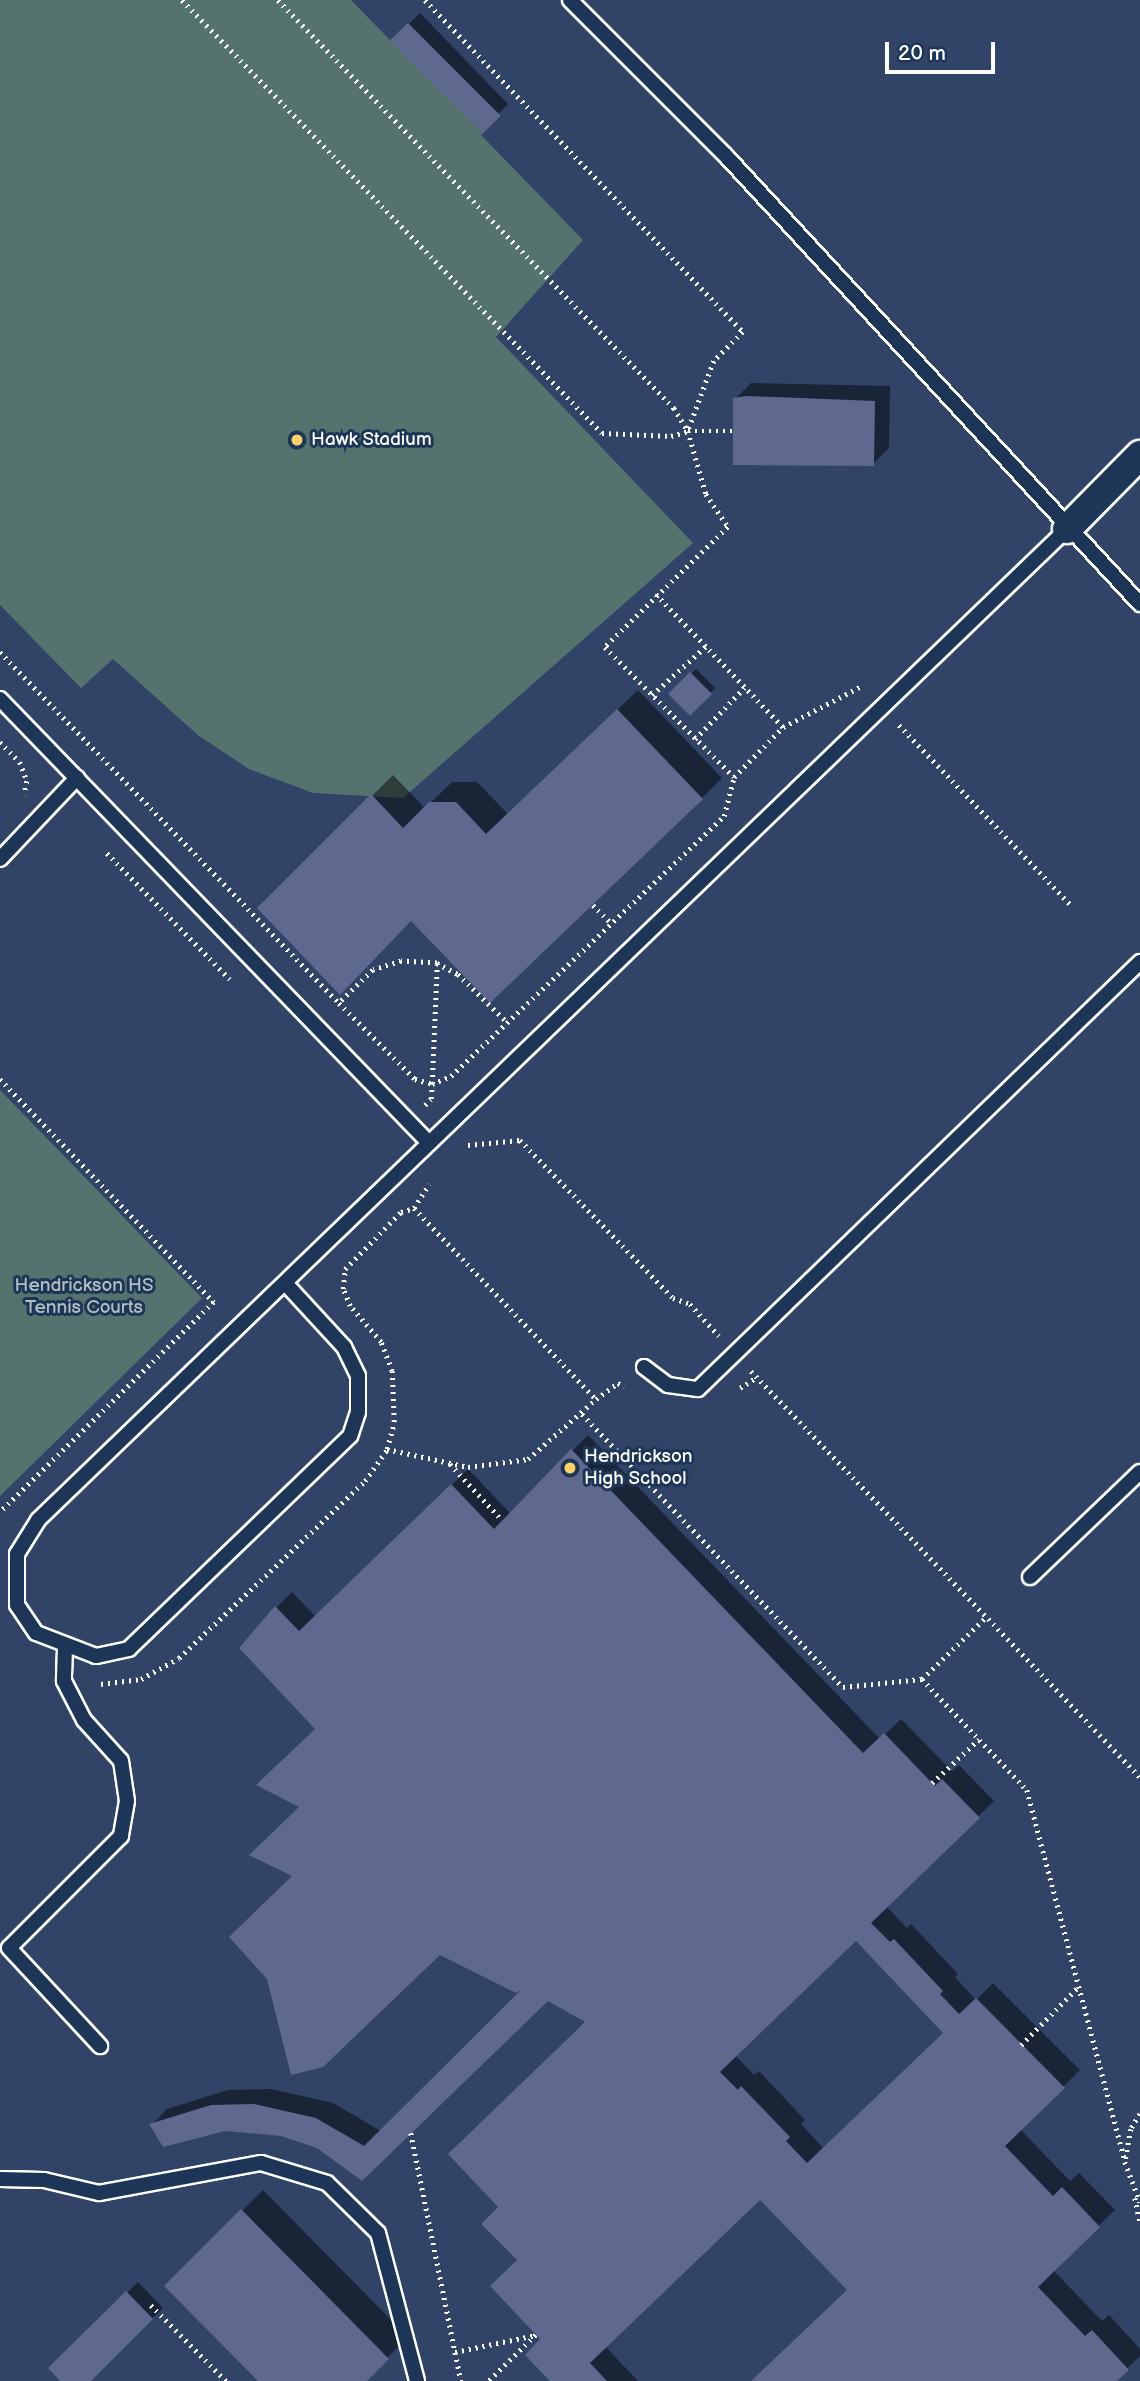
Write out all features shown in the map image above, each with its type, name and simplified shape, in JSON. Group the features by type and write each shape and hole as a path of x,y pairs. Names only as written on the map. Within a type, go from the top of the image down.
{"street":[{"path":"1067,529 1140,455"}],"lane":[{"path":"570,0 726,156 1067,529 1140,604"},
{"path":"286,1284 344,1347 358,1376 358,1412 350,1436 130,1649 96,1656 65,1648 36,1633 17,1605 17,1554 38,1520 1067,529"},
{"path":"0,699 429,1143"},
{"path":"0,859 77,778"},
{"path":"644,1367 668,1385 698,1389 1140,962"},
{"path":"1030,1577 1140,1472"},
{"path":"65,1648 64,1681 84,1720 121,1762 127,1801 121,1836 9,1948 100,2046"},
{"path":"0,2179 44,2180 99,2193 261,2163 327,2183 377,2233 417,2381"}],"path":[{"path":"182,0 602,433 671,436 688,431 733,431"},
{"path":"278,0 674,408 688,431 706,494 728,527 656,593 605,647 734,777"},
{"path":"425,0 743,331 714,361 688,431"},
{"path":"656,593 783,727"},
{"path":"652,695 705,647"},
{"path":"0,652 339,1003 415,1079 432,1084 451,1076 724,816 734,777 783,727 860,687"},
{"path":"695,739 744,688"},
{"path":"898,725 1071,905"},
{"path":"0,742 20,762 27,781 21,806"},
{"path":"593,905 611,923"},
{"path":"339,1003 373,970 401,961 437,963 458,974 507,1022"},
{"path":"408,1121 431,1099 437,963"},
{"path":"0,1079 214,1303 0,1513"},
{"path":"464,1149 471,1142 520,1140 673,1298 690,1304 985,1618 1140,1777"},
{"path":"410,1162 429,1184 439,1174"},
{"path":"414,1208 596,1399"},
{"path":"729,1395 757,1377"},
{"path":"387,1449 468,1467 528,1459 618,1383 629,1388"},
{"path":"582,1414 843,1687 922,1679 985,1618"},
{"path":"450,1464 502,1520"},
{"path":"922,1679 1027,1790 1140,2221"},
{"path":"932,1783 979,1739"},
{"path":"1021,2045 1079,1986"},
{"path":"1125,2162 1131,2129 1140,2114"},
{"path":"411,2133 461,2381"},
{"path":"1134,2195 1140,2202"},
{"path":"151,2305 226,2381"},
{"path":"455,2352 536,2335 489,2381"}],"shaded area":[{"name":"Hendrickson High School","path":"0,0 1140,0 1140,2381 0,2381"}],"green space":[{"name":"Hawk Stadium","path":"0,0 351,0 390,40 408,23 500,116 481,135 583,240 496,337 693,543 403,798 313,793 249,769 199,736 113,659 81,688 0,605"},
{"name":"Hendrickson HS Tennis Courts","path":"0,1090 202,1298 0,1496"}],"building":[{"path":"408,23 501,116 483,133 390,41"},
{"path":"747,396 875,401 874,466 733,465 733,398"},
{"path":"690,672 712,694 690,716 668,694"},
{"path":"617,709 703,799 490,1003 411,921 340,995 257,908 371,794 403,828 429,802 456,802 486,834"},
{"path":"571,1449 863,1753 884,1733 935,1786 942,1779 980,1818 871,1923 890,1942 894,1939 943,1991 940,1994 959,2014 976,1998 1065,2088 1005,2146 1053,2196 1062,2187 1100,2227 1038,2287 1085,2336 1092,2330 1129,2370 1117,2381 751,2381 847,2290 760,2200 590,2363 607,2381 550,2381 525,2355 540,2339 490,2286 517,2260 481,2224 498,2207 448,2154 585,2022 548,2001 362,2181 317,2148 281,2136 225,2131 163,2147 149,2124 211,2105 254,2104 316,2118 364,2146 522,1989 516,1993 440,1955 323,2067 291,2075 267,1979 229,1937 292,1876 249,1855 299,1807 256,1785 315,1729 239,1648 275,1606 299,1631 451,1484 494,1529","holes":["856,1941 943,2033 807,2163 786,2141 790,2137 741,2086 738,2090 720,2072"]},
{"path":"241,2209 389,2359 367,2381 258,2381 164,2286"},
{"path":"126,2291 153,2319 91,2381 60,2381 48,2368"}],"place":[{"name":"Hawk Stadium","path":"297,440"},
{"name":"Hendrickson High School","path":"570,1468"}]}
